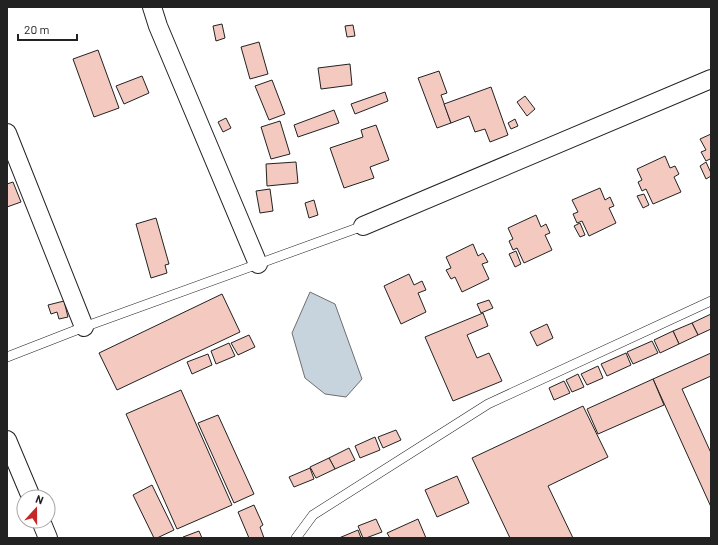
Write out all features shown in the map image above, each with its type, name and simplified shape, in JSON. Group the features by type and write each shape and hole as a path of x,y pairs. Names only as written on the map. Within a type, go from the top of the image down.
{"street":[{"path":"152,7 158,26 258,264"},
{"path":"363,226 711,79"},
{"path":"7,133 84,327"},
{"path":"7,440 28,489"}],"lane":[{"path":"7,357 84,327 363,226"},
{"path":"296,538 313,515 488,404 711,301"}],"shaded area":[{"path":"310,292 335,304 362,379 346,397 325,394 305,378 292,333"}],"building":[{"path":"222,24 225,38 216,41 213,26"},
{"path":"353,25 355,36 347,37 345,26"},
{"path":"259,42 268,74 250,79 241,47"},
{"path":"98,50 119,108 94,117 73,59"},
{"path":"350,64 352,85 321,89 318,68"},
{"path":"439,71 447,93 441,95 451,123 437,128 418,78"},
{"path":"142,76 149,93 124,104 116,86"},
{"path":"272,80 285,114 269,120 255,86"},
{"path":"491,87 508,135 490,142 485,129 475,132 469,116 451,123 444,104"},
{"path":"385,92 388,101 355,114 351,104"},
{"path":"525,96 535,109 527,116 517,102"},
{"path":"334,110 339,123 298,137 294,125"},
{"path":"226,118 231,128 223,132 218,122"},
{"path":"515,119 518,126 511,129 508,123"},
{"path":"280,121 290,154 271,159 261,127"},
{"path":"376,125 389,160 370,167 374,178 344,188 330,148 363,137 361,130"},
{"path":"711,134 711,162 710,159 706,161 701,152 706,150 700,139"},
{"path":"665,156 670,168 675,166 679,174 674,177 681,192 653,204 646,189 642,191 638,182 642,180 637,169"},
{"path":"296,162 298,183 267,186 266,164"},
{"path":"706,162 711,176 706,179 700,166"},
{"path":"13,182 21,202 7,207 7,184"},
{"path":"600,188 605,200 610,197 614,206 609,208 616,223 589,236 582,221 577,223 573,214 578,212 572,200"},
{"path":"270,189 273,211 260,213 256,191"},
{"path":"644,194 649,205 643,208 637,196"},
{"path":"314,200 318,215 309,218 305,203"},
{"path":"536,215 541,227 546,224 550,233 545,235 552,250 524,263 517,248 513,250 509,241 513,239 508,228"},
{"path":"156,218 169,264 165,265 167,273 151,278 136,224"},
{"path":"580,223 585,235 580,237 574,226"},
{"path":"473,244 478,256 483,253 488,262 482,264 489,279 462,292 455,277 451,279 446,270 451,268 446,257"},
{"path":"516,251 521,264 515,267 509,254"},
{"path":"409,274 414,285 422,281 426,290 418,293 426,312 401,324 384,286"},
{"path":"222,294 240,332 117,390 99,353"},
{"path":"489,300 493,308 481,313 477,304"},
{"path":"64,301 68,317 59,319 57,312 51,314 48,305"},
{"path":"483,313 488,326 467,335 477,358 489,353 502,381 453,401 425,337"},
{"path":"711,314 711,329 698,335 692,323"},
{"path":"692,323 698,335 679,344 673,331"},
{"path":"547,324 553,338 537,346 530,332"},
{"path":"673,331 679,344 660,353 654,340"},
{"path":"249,335 255,347 238,355 231,343"},
{"path":"652,341 658,353 633,364 627,352"},
{"path":"229,343 235,356 216,364 211,351"},
{"path":"626,353 631,365 607,376 601,364"},
{"path":"711,353 711,376 682,389 711,453 711,507 653,379"},
{"path":"208,354 212,365 192,374 187,362"},
{"path":"598,366 603,378 587,385 581,374"},
{"path":"578,374 584,387 572,392 566,380"},
{"path":"653,379 664,405 598,434 587,409"},
{"path":"564,381 570,393 554,400 549,388"},
{"path":"181,390 232,505 177,529 126,414"},
{"path":"583,406 608,457 548,486 573,538 510,538 472,458"},
{"path":"218,415 254,494 234,503 198,423"},
{"path":"396,430 401,440 383,448 378,437"},
{"path":"375,437 380,450 360,458 355,446"},
{"path":"349,448 355,460 335,469 329,458"},
{"path":"329,458 335,469 316,478 310,467"},
{"path":"310,468 314,479 294,487 289,477"},
{"path":"457,476 469,503 437,517 425,490"},
{"path":"152,485 174,530 157,538 154,538 133,495"},
{"path":"254,505 263,525 260,527 264,538 249,538 238,512"},
{"path":"376,519 382,532 363,538 358,526"},
{"path":"418,519 426,538 390,538 387,533"},
{"path":"358,530 361,538 339,538"},
{"path":"199,531 202,538 183,537"}]}
